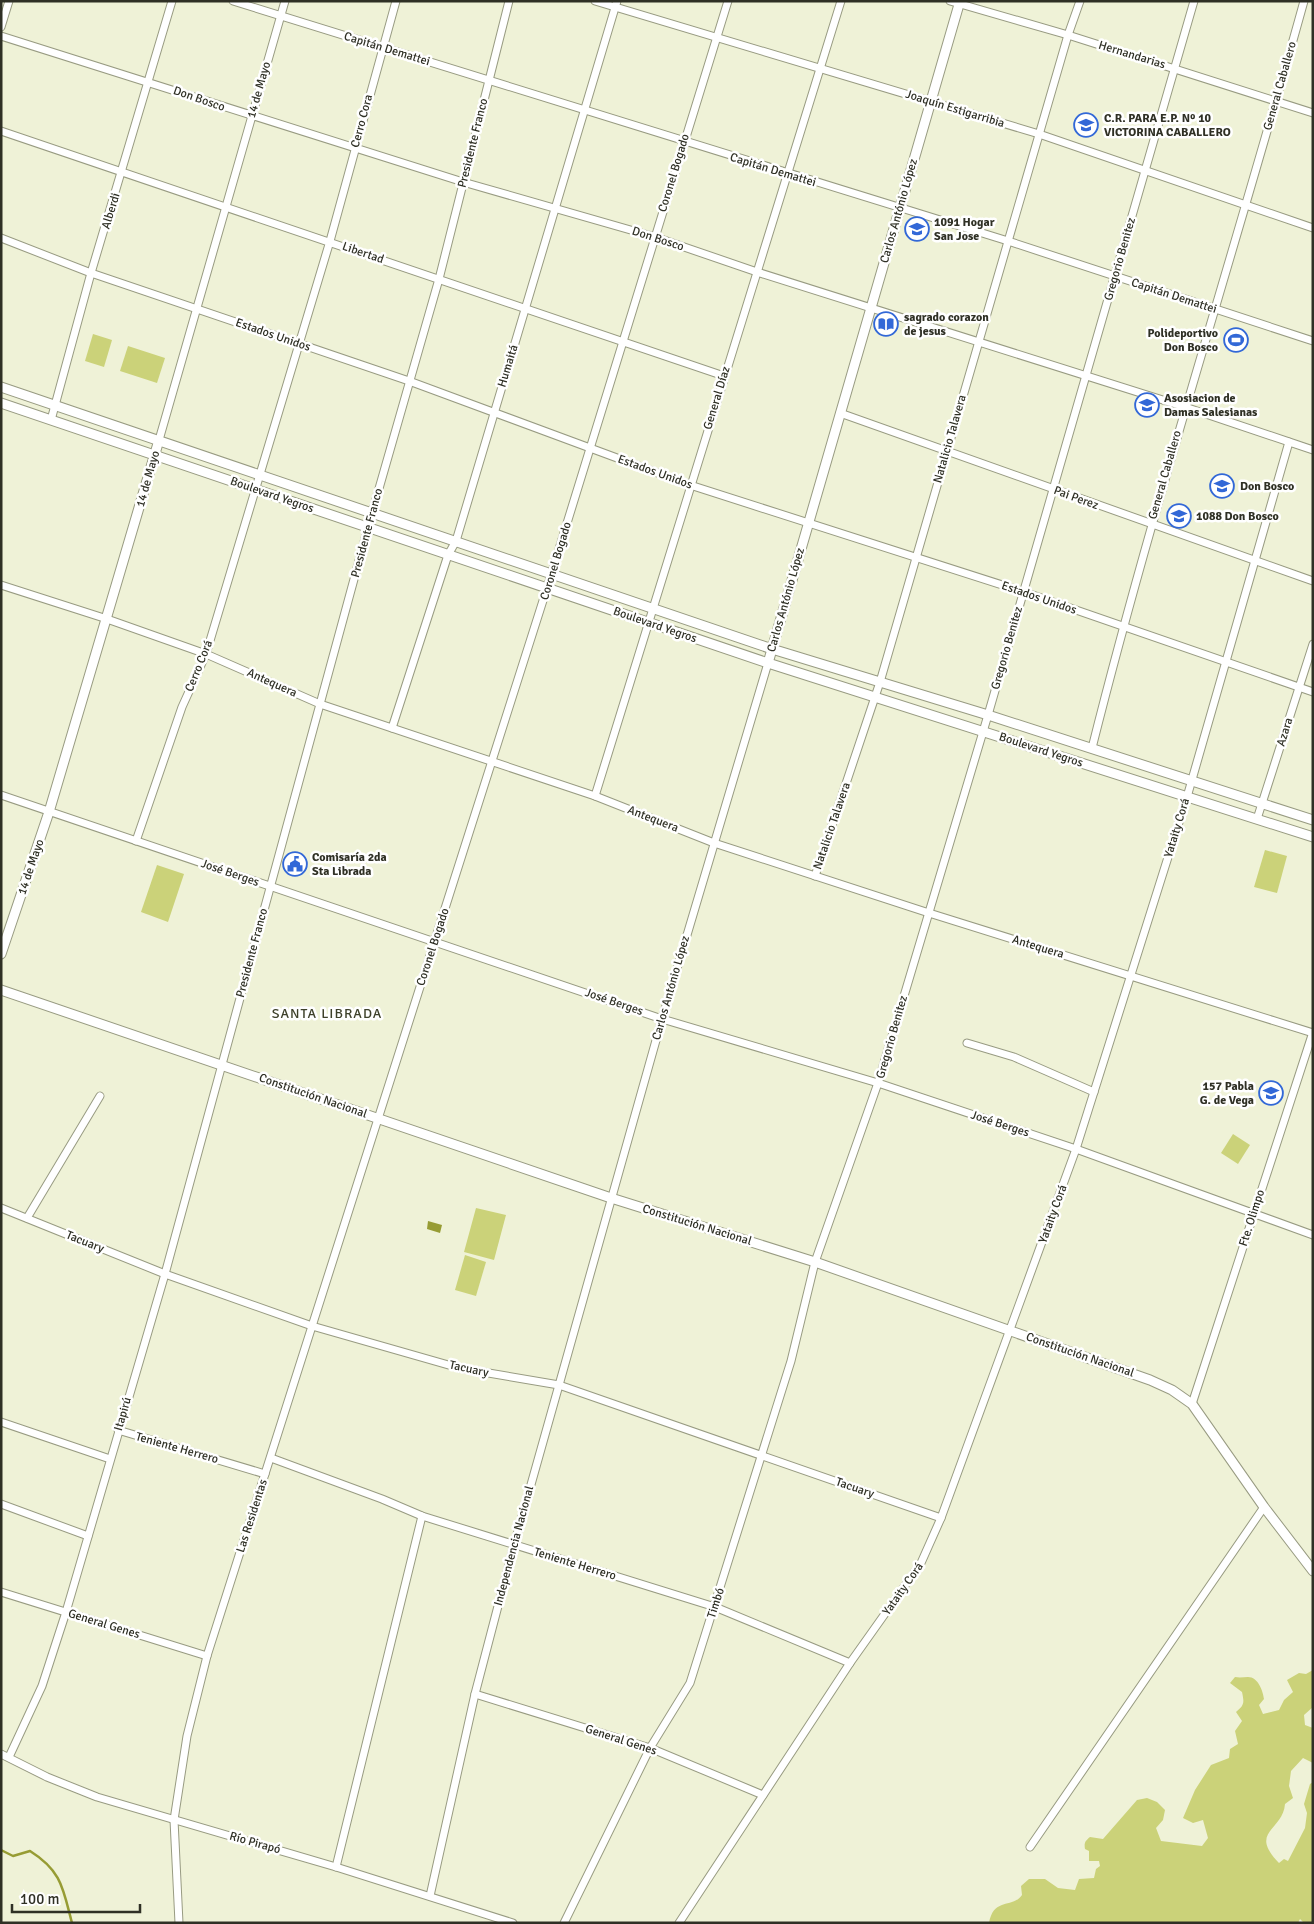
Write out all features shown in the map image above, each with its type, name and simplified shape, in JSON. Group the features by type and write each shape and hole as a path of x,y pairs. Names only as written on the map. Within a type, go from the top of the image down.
{"main road":[{"name":"Carlos António López","path":"768,663 960,3"},
{"name":"Boulevard Yegros","path":"1,387 772,649 988,715 1313,820"},
{"name":"Boulevard Yegros","path":"1,403 768,663 1313,837"},
{"name":"14 de Mayo","path":"1,954 49,812 159,440"},
{"name":"Constitución Nacional","path":"1,990 611,1198 815,1262 1150,1380 1172,1390 1192,1404 1264,1507 1313,1571"}],"street":[{"path":"1,27 9,1"},
{"name":"Alberdi","path":"51,420 91,273 123,172 172,1"},
{"name":"Capitán Demattei","path":"233,1 1008,242 1313,341"},
{"name":"14 de Mayo","path":"159,440 285,1"},
{"name":"Cerro Cora","path":"299,344 330,241 396,1"},
{"name":"Presidente Franco","path":"221,1065 438,279 509,1"},
{"name":"Joaquín Estigarribia","path":"595,1 616,4 716,38 1039,134 1145,172 1313,228"},
{"name":"Coronel Bogado","path":"378,1118 548,588 728,1"},
{"name":"General Díaz","path":"595,796 841,1"},
{"name":"Hernandarias","path":"950,1 1068,35 1313,112"},
{"name":"Natalicio Talavera","path":"815,876 880,682 1068,35 1080,1"},
{"name":"Gregorio Benitez","path":"815,1262 878,1084 1024,592 1194,1"},
{"name":"General Caballero","path":"1092,748 1151,524 1304,1"},
{"name":"Humaitá","path":"392,728 448,555 456,541 616,4"},
{"name":"Don Bosco","path":"1,36 149,82 252,117 355,146 463,182 655,237 757,272 979,341 1313,450"},
{"name":"Libertad","path":"1,131 724,376"},
{"name":"Estados Unidos","path":"1,238 91,273 409,381 690,485 808,521 1024,592 1313,692"},
{"name":"Cerro Corá","path":"136,841 182,707 206,654 299,344"},
{"name":"Pai Perez","path":"840,413 1313,581"},
{"name":"Yataity Corá","path":"679,1923 850,1663 921,1563 941,1518 1076,1149 1187,797 1190,780 1289,442"},
{"name":"Antequera","path":"1,585 107,619 206,654 320,704 595,796 714,843 1130,976 1313,1032"},
{"name":"Azara","path":"1257,819 1313,644"},
{"name":"Carlos António López","path":"611,1198 768,663"},
{"name":"José Berges","path":"1,795 662,1019 878,1084 1076,1149 1313,1235"},
{"name":"Fte. Olimpo","path":"1192,1404 1313,1032"},
{"path":"967,1043 1014,1057 1094,1092"},
{"name":"Itapirú","path":"9,1757 42,1686 66,1612 165,1274 221,1065"},
{"path":"27,1218 100,1096"},
{"name":"Las Residentas","path":"179,1923 174,1820 187,1736 207,1656 378,1118"},
{"name":"Independencia Nacional","path":"430,1896 475,1694 514,1545 611,1198"},
{"name":"Tacuary","path":"1,1208 165,1274 312,1326 459,1368 559,1386 941,1518"},
{"name":"Timbó","path":"564,1923 650,1748 690,1683 791,1361 815,1262"},
{"path":"1,1422 110,1459"},
{"name":"Teniente Herrero","path":"118,1430 265,1474"},
{"name":"Teniente Herrero","path":"271,1458 382,1499 422,1516 715,1607 850,1663"},
{"path":"1,1504 88,1536"},
{"path":"1030,1847 1264,1507"},
{"path":"336,1867 422,1516"},
{"name":"General Genes","path":"1,1592 207,1656"},
{"name":"General Genes","path":"475,1694 650,1748 763,1795"},
{"name":"Río Pirapó","path":"1,1754 47,1777 97,1797 336,1867 513,1923"}],"green space":[{"path":"93,334 112,340 104,367 85,361"},
{"path":"128,346 165,358 157,383 120,371"},
{"path":"1265,850 1287,856 1277,893 1254,887"},
{"path":"157,865 184,874 168,922 141,912"},
{"path":"1233,1134 1250,1145 1238,1164 1221,1153"},
{"path":"476,1208 506,1215 494,1260 464,1252"},
{"path":"465,1255 486,1262 476,1296 455,1290"},
{"path":"1313,1670 1313,1707 1304,1715 1305,1725 1313,1728 1313,1763 1303,1758 1291,1771 1289,1786 1293,1798 1285,1804 1283,1813 1267,1837 1267,1844 1270,1852 1279,1863 1284,1859 1288,1861 1305,1828 1307,1813 1304,1804 1310,1784 1313,1782 1313,1923 1304,1923 1300,1919 1298,1923 989,1923 991,1915 999,1906 1013,1902 1022,1895 1021,1886 1029,1879 1045,1879 1058,1888 1075,1890 1079,1879 1094,1878 1096,1869 1100,1866 1099,1861 1089,1861 1089,1851 1085,1849 1085,1842 1090,1837 1103,1839 1137,1800 1147,1798 1157,1802 1165,1810 1163,1820 1156,1828 1161,1841 1202,1846 1208,1838 1203,1820 1193,1823 1183,1818 1195,1790 1211,1765 1229,1758 1230,1749 1238,1744 1235,1731 1242,1721 1236,1712 1243,1703 1243,1698 1242,1692 1230,1683 1235,1677 1255,1679 1264,1699 1259,1705 1263,1714 1279,1710 1284,1700 1293,1692 1287,1680 1299,1673 1306,1674"}],"shaded area":[{"path":"428,1221 442,1225 440,1233 427,1229"}],"waterway":[{"path":"1,1850 13,1856 30,1851 49,1866 60,1882 72,1923"}],"place":[{"name":"C.R. PARA E.P. Nº 10 VICTORINA CABALLERO","path":"1086,125"},
{"name":"1091 Hogar San Jose","path":"917,229"},
{"name":"sagrado corazon de jesus","path":"886,324"},
{"name":"Polideportivo Don Bosco","path":"1236,340"},
{"name":"Asosiacion de Damas Salesianas","path":"1147,405"},
{"name":"Don Bosco","path":"1222,486"},
{"name":"1088 Don Bosco","path":"1179,516"},
{"name":"Comisaría 2da Sta Librada","path":"295,864"},
{"name":"157 Pabla G. de Vega","path":"1271,1093"}],"district":[{"name":"SANTA LIBRADA","path":"327,1013"}]}
